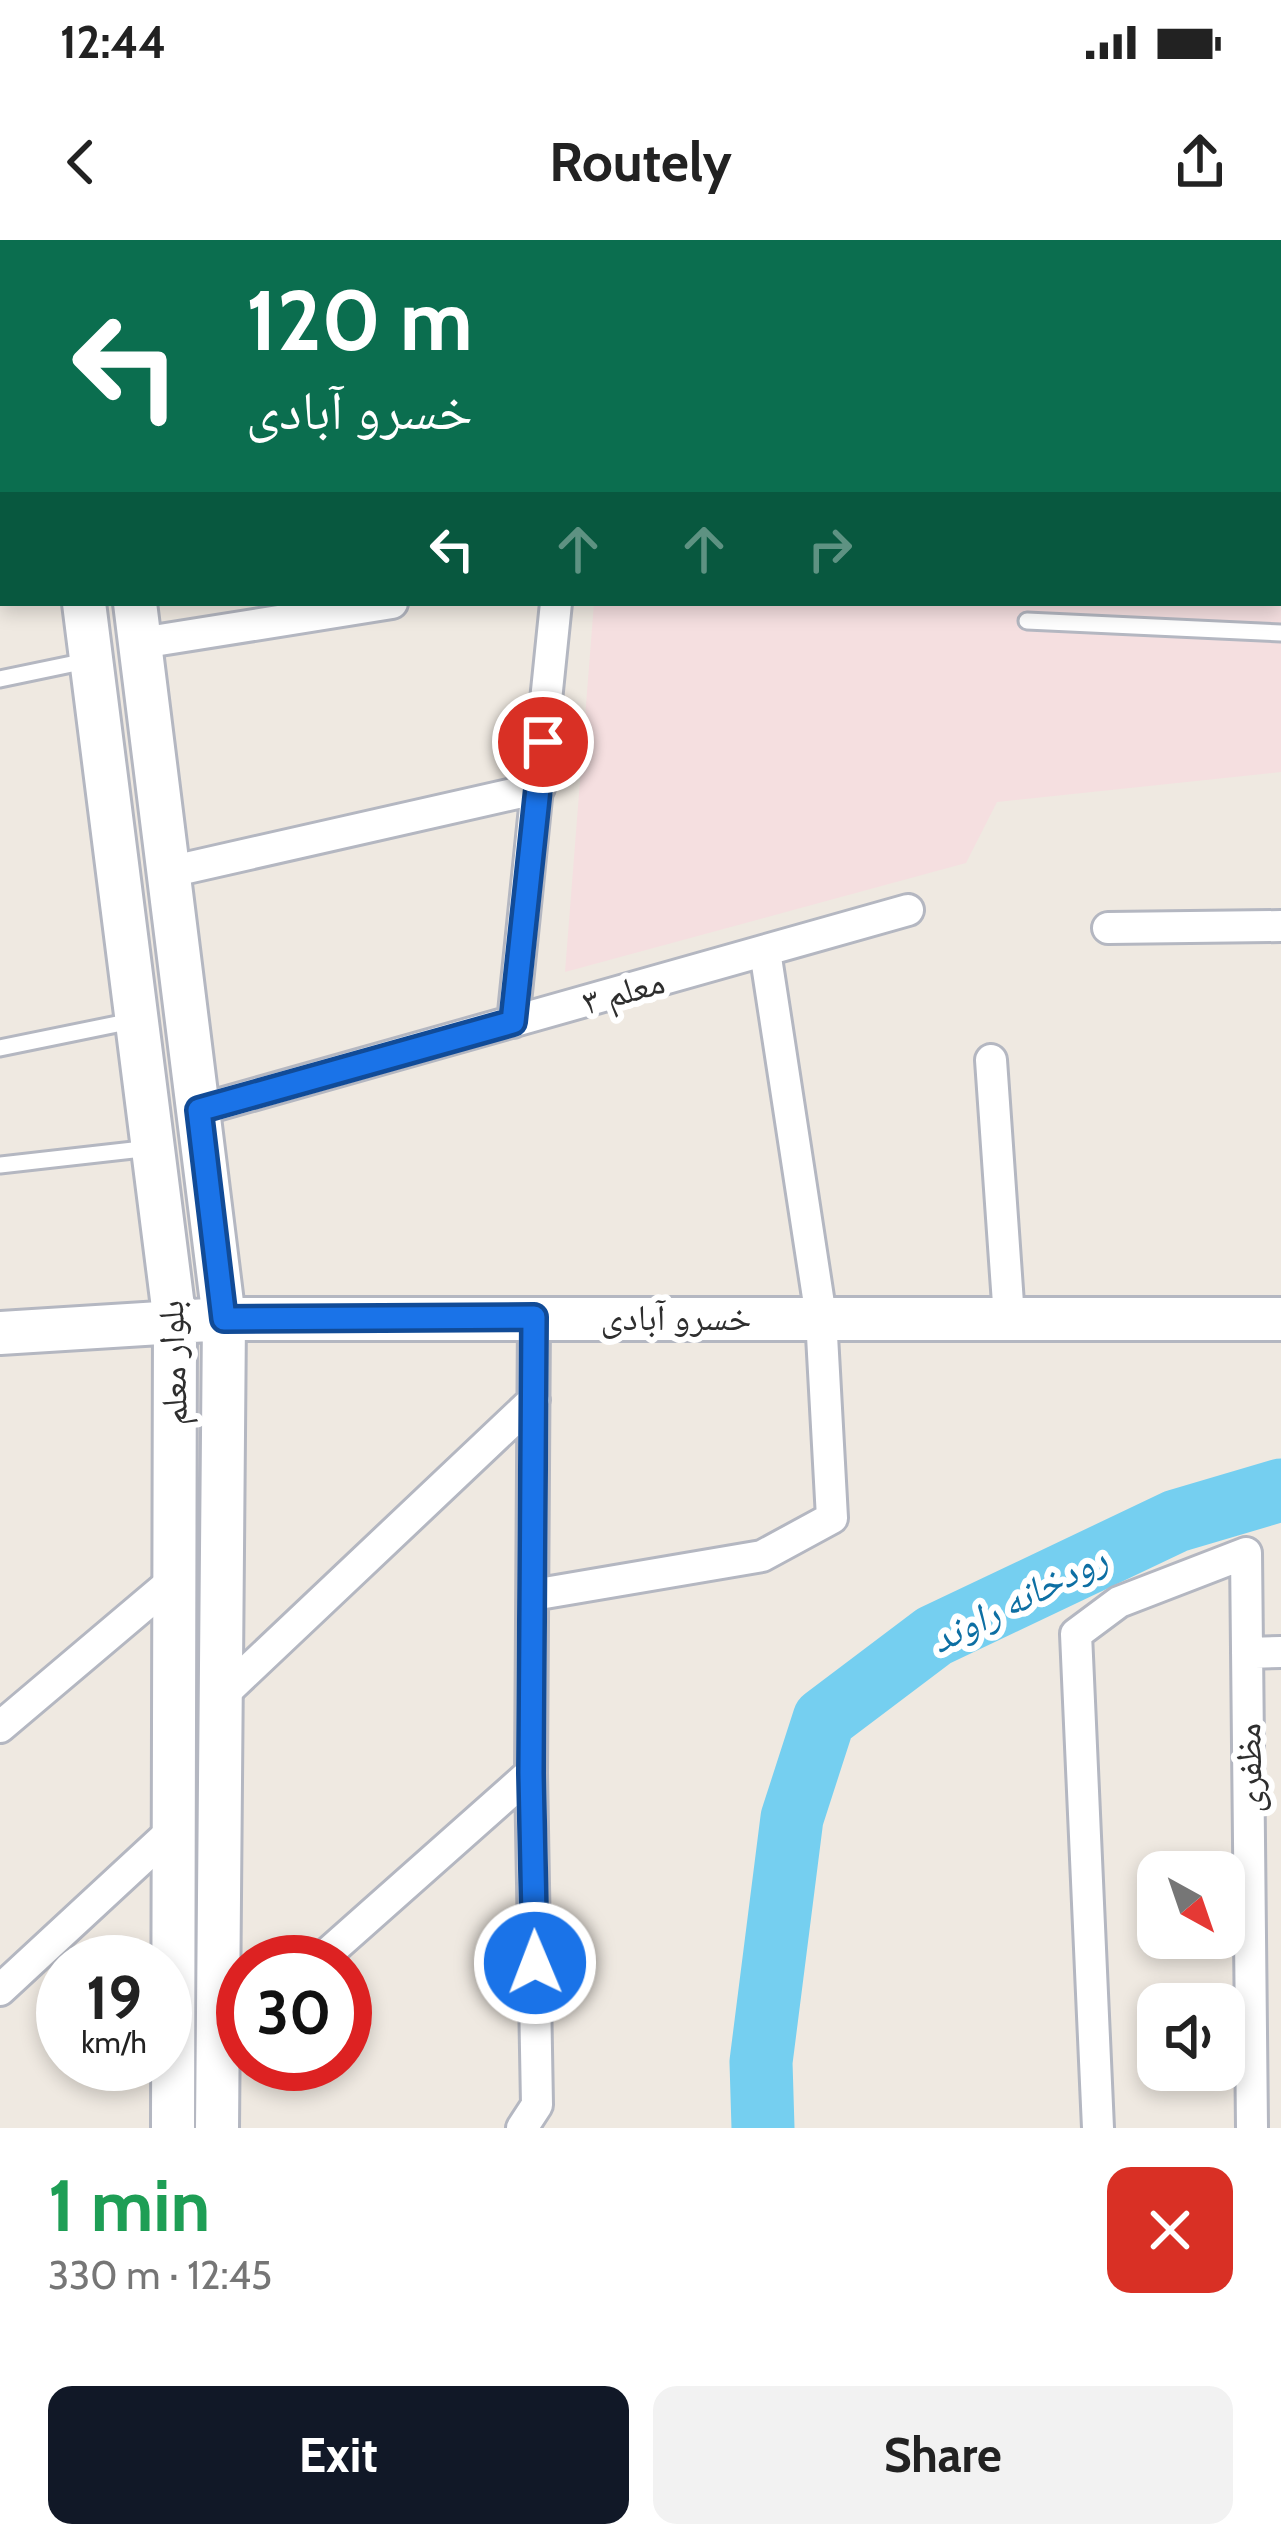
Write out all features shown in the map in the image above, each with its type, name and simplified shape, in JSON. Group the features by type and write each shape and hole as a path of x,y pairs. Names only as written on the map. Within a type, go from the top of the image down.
{"main road":[{"name":"بلوار معلم","path":"84,606 175,1323 173,2128"},
{"name":"بلوار معلم","path":"138,623 224,1319 220,1697 227,1935"},
{"name":"خسرو آبادی","path":"0,1333 224,1319 1281,1318"},
{"name":"بلوار معلم","path":"217,2128 223,2091"}],"street":[{"path":"138,623 354,606"},
{"path":"513,1022 556,606"},
{"path":"169,872 539,788"},
{"name":"معلم ۳","path":"199,1110 908,910"},
{"path":"1108,928 1281,926"},
{"path":"532,1595 762,1556 832,1519 820,1317 765,951"},
{"path":"991,1060 1009,1318"},
{"path":"522,2128 537,2105 531,1773 534,1317"},
{"path":"220,1697 534,1400"},
{"name":"مظفری","path":"1098,2128 1076,1634 1119,1602 1246,1553 1252,2128"},
{"path":"0,1727 175,1579"},
{"path":"1247,1653 1281,1652"},
{"path":"348,1935 531,1773"},
{"path":"0,1990 174,1829"}],"lane":[{"path":"1027,621 1281,633"},
{"path":"0,679 91,660"},
{"path":"0,1048 135,1020"},
{"path":"0,1165 151,1148"}],"shaded area":[{"path":"594,606 1281,606 1281,772 997,802 966,863 565,972"}],"waterway":[{"name":"رودخانه راوند","path":"763,2128 761,2062 792,1818 824,1719 934,1636 1176,1521 1281,1490"}],"route":[{"path":"535,1963 531,1773 534,1317 224,1319 199,1110 513,1022 543,742"}]}
